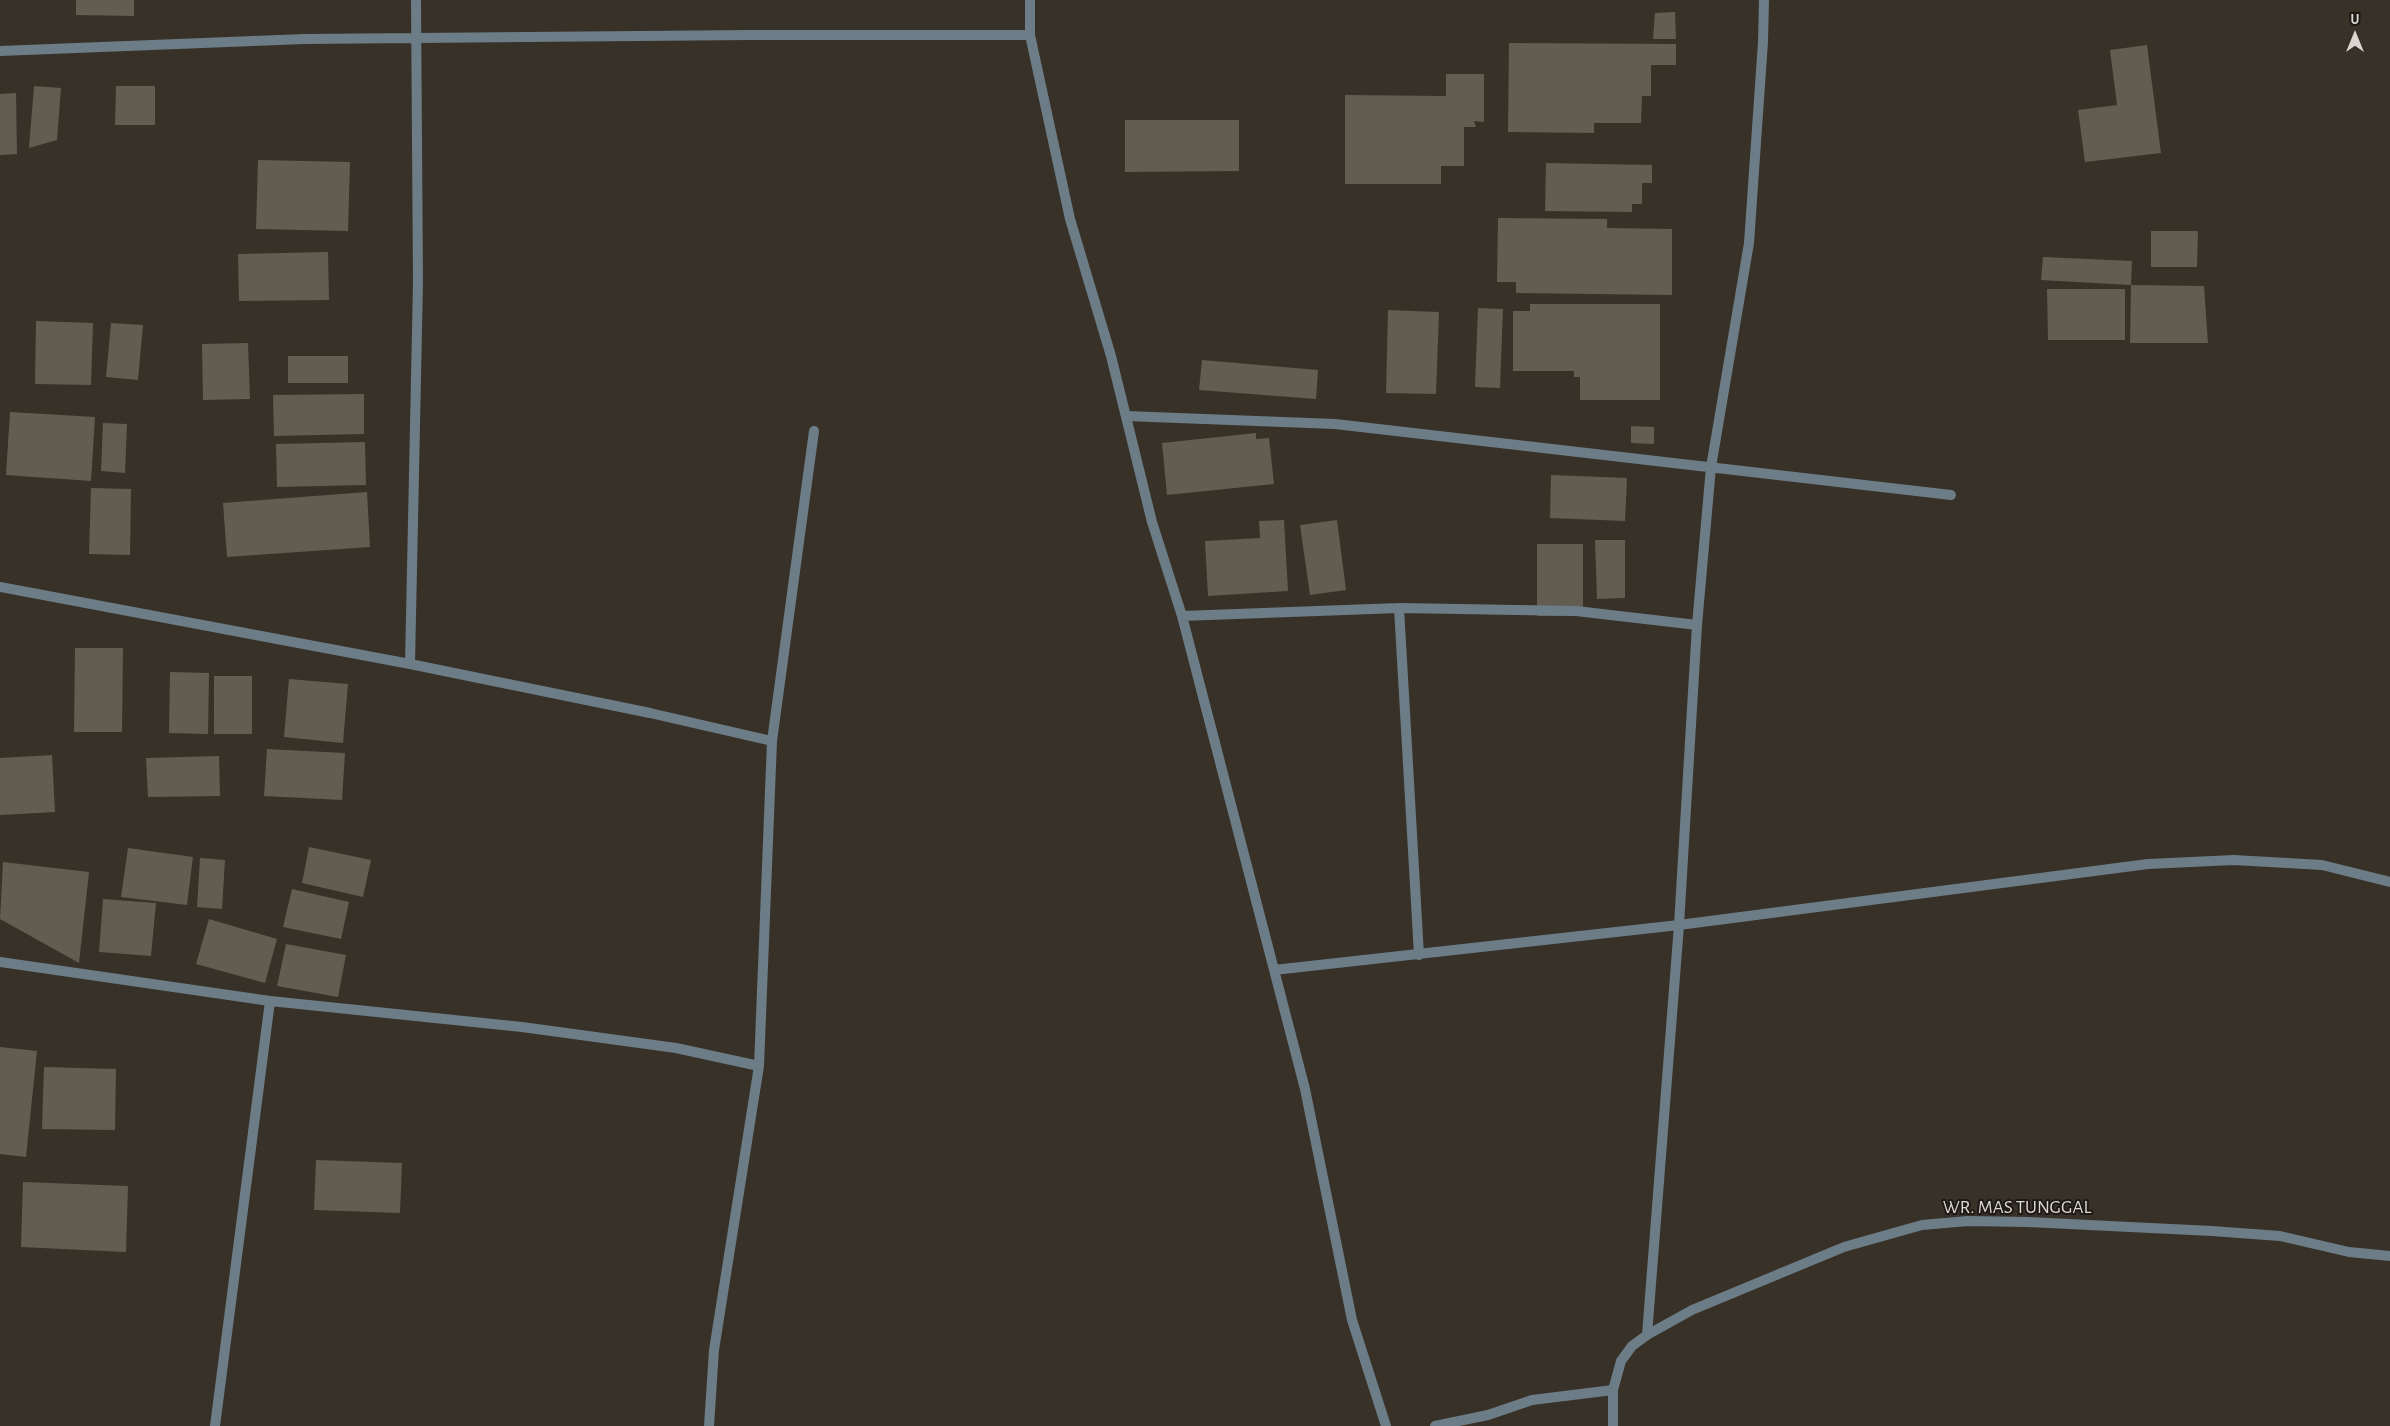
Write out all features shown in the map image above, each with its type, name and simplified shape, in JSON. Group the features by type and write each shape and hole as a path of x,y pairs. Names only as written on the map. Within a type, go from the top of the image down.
{"street":[{"path":"410,664 418,282 416,0"},
{"path":"1030,0 1030,35 1070,220 1111,356 1152,522 1182,616 1304,1089 1352,1320 1386,1426"},
{"path":"1647,1335 1679,925 1697,625 1711,467 1750,243 1764,0"},
{"path":"0,51 304,39 740,35 1030,35"},
{"path":"1126,416 1335,424 1951,495"},
{"path":"709,1426 714,1350 759,1066 772,742 814,430"},
{"path":"0,587 410,664 650,713 772,742"},
{"path":"1182,616 1399,608 1576,611 1697,625"},
{"path":"1399,608 1419,955"},
{"path":"1274,970 1679,925 2148,864 2234,860 2322,865 2390,882"},
{"path":"0,962 270,1001 522,1027 676,1048 759,1066"},
{"path":"215,1426 270,1001"},
{"name":"WR. MAS TUNGGAL","path":"1613,1426 1614,1390 1621,1362 1632,1346 1647,1335 1692,1310 1844,1246 1922,1225 1968,1221 2028,1222 2212,1231 2280,1236 2349,1252 2390,1256"},
{"path":"1435,1426 1488,1415 1532,1400 1614,1390"}],"building":[{"path":"76,0 134,0 134,16 76,15"},
{"path":"1675,12 1676,39 1653,39 1655,13"},
{"path":"1509,43 1676,44 1676,65 1651,65 1651,96 1642,96 1641,123 1594,123 1594,133 1508,132"},
{"path":"2147,45 2161,153 2085,162 2078,110 2117,105 2110,50"},
{"path":"1446,74 1484,74 1484,122 1474,121 1476,127 1464,127 1464,166 1441,166 1441,184 1345,184 1345,95 1446,96"},
{"path":"34,86 61,88 57,140 29,148"},
{"path":"116,86 155,86 155,125 115,125"},
{"path":"16,93 17,154 0,155 0,94"},
{"path":"1125,120 1239,120 1239,171 1125,172"},
{"path":"258,160 350,162 348,231 256,229"},
{"path":"1546,163 1652,165 1652,183 1642,183 1642,204 1632,204 1632,212 1545,211"},
{"path":"1498,218 1607,219 1607,228 1672,229 1672,295 1516,293 1516,282 1497,282"},
{"path":"2151,231 2198,231 2197,267 2151,267"},
{"path":"328,252 329,300 239,301 238,254"},
{"path":"2043,257 2132,261 2131,285 2041,280"},
{"path":"2131,285 2204,286 2208,343 2130,343"},
{"path":"2047,289 2125,289 2125,340 2048,340"},
{"path":"1530,304 1660,304 1660,400 1580,400 1580,377 1574,377 1574,371 1513,371 1513,311 1530,311"},
{"path":"1478,308 1503,309 1500,388 1475,387"},
{"path":"1388,310 1439,312 1436,394 1386,393"},
{"path":"36,321 93,323 91,385 35,384"},
{"path":"111,323 143,325 138,380 106,377"},
{"path":"248,343 250,399 203,400 202,344"},
{"path":"288,356 348,356 348,383 288,383"},
{"path":"1202,360 1318,370 1316,399 1199,390"},
{"path":"364,394 364,434 274,436 273,395"},
{"path":"10,412 95,417 91,481 6,475"},
{"path":"103,423 127,424 125,473 101,471"},
{"path":"1631,426 1654,427 1654,444 1631,443"},
{"path":"1256,433 1256,439 1269,438 1274,484 1167,495 1162,443"},
{"path":"365,442 366,485 277,487 276,444"},
{"path":"1551,475 1627,478 1625,521 1550,518"},
{"path":"91,488 131,489 130,555 89,554"},
{"path":"367,492 370,547 227,557 223,503"},
{"path":"1284,520 1288,591 1208,596 1205,541 1260,538 1259,521"},
{"path":"1337,520 1346,590 1310,595 1300,525"},
{"path":"1595,540 1625,540 1625,598 1597,599"},
{"path":"1537,544 1583,544 1583,616 1537,616"},
{"path":"75,648 123,648 122,732 74,732"},
{"path":"170,672 209,673 208,734 169,733"},
{"path":"214,676 252,676 252,734 214,734"},
{"path":"289,679 348,684 343,743 284,737"},
{"path":"267,749 345,753 342,800 264,796"},
{"path":"52,755 55,812 0,815 0,758"},
{"path":"219,756 220,796 148,797 146,758"},
{"path":"309,847 371,860 363,897 302,883"},
{"path":"128,848 193,857 187,905 121,897"},
{"path":"200,858 225,860 222,909 197,907"},
{"path":"3,862 89,872 79,963 0,919"},
{"path":"292,889 349,902 341,939 283,927"},
{"path":"103,899 156,903 151,956 99,952"},
{"path":"209,919 277,939 265,983 196,964"},
{"path":"286,944 346,955 338,997 277,986"},
{"path":"0,1047 37,1051 26,1157 0,1154"},
{"path":"44,1067 116,1069 115,1130 42,1129"},
{"path":"316,1160 402,1163 400,1213 314,1210"},
{"path":"23,1182 128,1186 126,1252 21,1247"}]}
